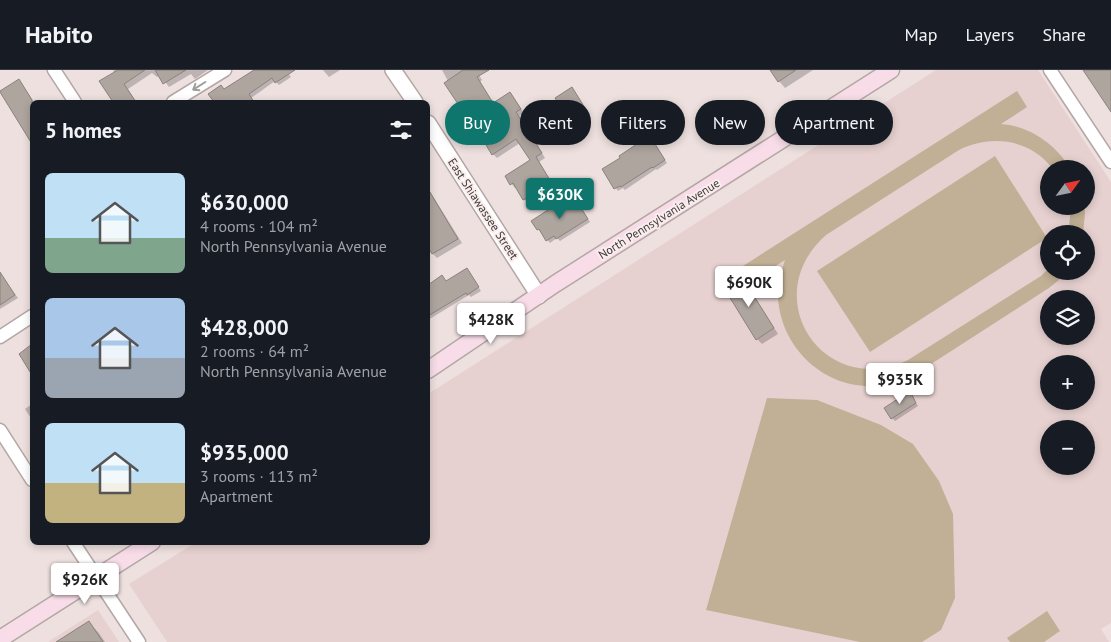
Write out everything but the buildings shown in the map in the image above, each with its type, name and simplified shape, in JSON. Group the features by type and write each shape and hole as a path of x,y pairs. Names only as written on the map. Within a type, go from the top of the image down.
{"main road":[{"name":"North Pennsylvania Avenue","path":"430,369 873,75 891,70"},
{"path":"0,639 147,545"}],"street":[{"path":"54,70 74,100"},
{"path":"176,100 225,70"},
{"path":"394,70 414,100"},
{"path":"1050,70 1111,162"},
{"name":"East Shiawassee Street","path":"430,126 539,296"},
{"path":"0,337 30,317"},
{"path":"0,430 30,477"},
{"path":"76,545 140,642"}],"shaded area":[{"path":"936,70 1038,70 1111,182 1111,623 1101,629 1109,642 167,642 129,584 192,545 430,545 430,393 818,145 893,145 893,100 889,100"},
{"path":"1017,91 1027,107 1001,124 1022,128 1041,138 1065,160 1045,160 1033,151 1010,142 984,142 959,150 826,235 806,260 797,286 799,312 809,336 826,354 849,366 877,369 908,360 1040,277 1040,280 1059,280 1046,290 1040,290 1040,294 914,375 899,381 873,386 855,385 837,380 822,372 796,348 787,333 781,316 778,293 785,260 753,280 743,266"},
{"path":"995,156 1040,227 1040,243 870,352 817,271"},
{"path":"1070,215 1085,215 1084,225 1069,225"},
{"path":"767,398 817,400 881,425 913,444 939,481 953,514 955,598 941,630 922,642 860,642 706,610"},
{"path":"98,610 119,642 48,642"},
{"path":"1047,611 1060,631 1044,642 1010,642 1007,638"}]}
